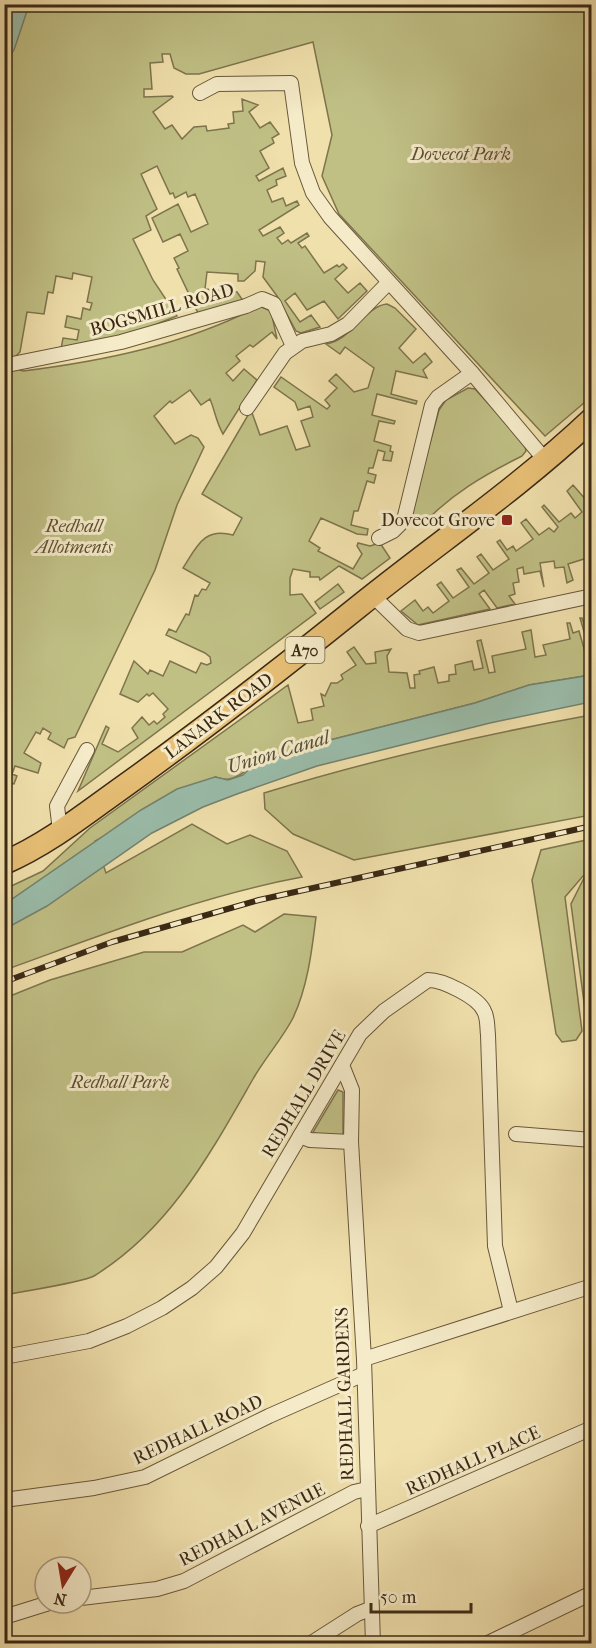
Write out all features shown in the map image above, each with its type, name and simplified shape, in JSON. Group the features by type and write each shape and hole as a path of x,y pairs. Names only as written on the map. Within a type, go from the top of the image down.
{"main road":[{"name":"LANARK ROAD","path":"4,862 28,852 60,831 225,713 546,461 591,418"}],"street":[{"path":"200,93 218,84 291,83 302,163 314,193 330,217 472,373 546,461"},
{"path":"247,408 293,346 339,330 388,283"},
{"name":"BOGSMILL ROAD","path":"12,364 121,342 246,306 261,298 274,304 293,346"},
{"path":"379,538 409,524 432,405 438,397 472,373"},
{"path":"372,596 407,628 419,633 591,596"},
{"path":"60,831 57,806 87,750"},
{"name":"REDHALL DRIVE","path":"4,1357 89,1341 127,1326 192,1288 216,1267 243,1233 360,1034 384,1011 419,984 428,980 446,982 481,1005 485,1012 497,1135 495,1246 511,1311"},
{"name":"REDHALL GARDENS","path":"342,1065 352,1090 351,1143 364,1374 370,1610 373,1644"},
{"path":"516,1134 591,1140"},
{"path":"300,1136 310,1140 351,1143"},
{"path":"363,1359 591,1286"},
{"name":"REDHALL ROAD","path":"4,1500 94,1488 146,1477 269,1416 364,1374"},
{"name":"REDHALL PLACE","path":"368,1526 591,1428"},
{"name":"REDHALL AVENUE","path":"93,1597 157,1589 184,1581 354,1492 367,1489"},
{"path":"486,1644 591,1593"},
{"path":"4,1617 33,1608"},
{"path":"310,1644 357,1614 370,1610"}],"green space":[{"path":"4,5 592,5 591,397 545,436 339,214 322,176 332,135 313,42 199,74 186,74 174,68 170,54 162,54 163,62 150,63 152,89 144,89 144,97 173,97 153,112 165,129 172,125 182,139 194,127 206,126 207,131 229,128 228,124 234,123 233,112 243,111 242,99 258,105 249,112 260,128 270,122 279,134 272,138 274,143 260,151 269,168 256,176 259,181 283,168 286,176 276,180 277,185 267,190 272,202 283,198 286,206 297,201 299,205 259,230 263,236 280,227 284,233 277,238 282,244 288,240 291,243 307,233 309,236 298,243 302,248 305,246 324,273 343,264 347,268 335,279 348,293 360,283 367,291 338,319 324,301 307,310 295,293 285,301 300,322 311,315 320,327 301,333 296,331 277,296 263,277 265,262 256,261 255,271 244,281 238,281 238,274 207,272 205,289 237,292 244,302 199,315 174,258 188,251 180,234 163,242 152,218 178,204 191,232 208,224 195,194 188,197 186,192 175,198 173,193 170,194 157,166 141,174 157,209 146,216 151,230 133,239 153,280 177,316 137,332 61,349 63,338 77,340 79,330 65,327 67,316 81,319 83,308 90,310 92,303 87,302 92,277 73,273 72,279 56,276 53,293 48,292 44,314 27,312 20,352 12,360 16,369 23,371 84,362 174,341 259,306 271,311 277,339 272,332 253,347 250,345 236,356 240,361 226,373 233,381 244,369 257,380 223,434 210,399 201,405 190,390 172,403 170,401 154,416 175,444 191,435 198,438 204,447 177,505 155,570 75,737 68,739 64,748 48,739 51,733 43,728 40,734 36,732 24,753 41,763 38,773 15,766 12,774 17,776 14,784 9,783 8,786 4,781"},
{"path":"387,304 395,308 416,329 399,348 413,363 425,353 432,362 423,370 427,378 396,371 391,394 417,401 416,404 377,394 372,415 395,421 394,424 379,421 374,441 391,446 390,451 393,452 391,461 383,460 385,452 378,450 373,468 369,468 368,473 376,475 374,483 367,481 358,511 354,511 351,525 368,529 367,535 357,534 321,518 309,541 320,548 318,551 353,569 362,554 357,546 358,543 370,546 380,543 390,558 362,579 339,566 320,580 319,577 310,577 310,572 293,569 290,578 290,595 302,594 316,613 78,791 106,726 109,728 102,744 118,752 138,738 132,728 142,717 149,725 154,721 157,724 165,717 163,714 168,709 153,693 149,696 147,694 138,702 120,694 134,661 148,674 150,670 163,676 170,661 196,673 201,663 207,665 211,663 210,657 205,653 166,635 169,629 176,632 186,614 189,615 195,595 198,596 202,589 206,590 210,583 183,568 193,552 208,536 223,533 233,535 242,518 202,494 251,410 260,435 287,426 296,450 310,446 301,421 313,417 310,406 298,410 295,402 274,387 281,377 327,409 330,406 325,400 337,388 329,381 336,374 354,392 368,388 374,368 345,347 340,354 326,344 343,336 379,306"},
{"path":"468,388 475,389 524,442 526,451 522,456 481,478 456,495 421,526 412,518 411,512 439,410 446,400"},
{"path":"573,485 586,500 591,496 591,575 584,559 568,564 573,580 567,583 564,567 555,568 554,561 540,563 544,587 540,571 524,574 523,567 517,569 519,582 513,583 515,594 509,596 515,604 497,608 484,590 479,594 490,609 418,625 401,611 415,600 423,611 428,607 433,613 449,601 437,585 441,582 453,598 469,587 457,570 461,568 474,584 489,573 477,557 481,554 493,570 509,559 497,542 500,540 507,550 513,546 516,551 533,539 521,523 526,519 539,535 549,528 554,532 558,527 542,507 544,505 559,522 571,513 575,518 582,512 567,491"},
{"path":"338,584 344,592 320,609 315,602"},
{"path":"580,618 591,637 591,675 529,685 475,703 327,741 266,760 234,778 215,777 95,841 106,873 192,824 227,844 250,835 287,851 302,877 189,906 5,970 5,889 43,871 90,828 288,685 298,723 313,720 311,709 324,706 321,694 325,696 331,683 337,683 343,679 341,675 356,665 347,652 354,647 366,664 376,663 375,652 391,649 387,656 389,672 407,673 410,688 415,688 414,675 420,674 419,671 434,667 438,683 449,681 449,675 456,674 455,665 472,661 474,670 483,668 477,641 481,640 489,673 495,672 492,656 526,649 522,632 531,630 535,657 546,655 543,645 570,639 567,623 570,623 573,633 579,631 585,652 590,652"},
{"path":"591,715 591,815 354,860 293,834 265,809 264,793 304,781 426,749"},
{"path":"591,839 591,872 583,876 565,897 582,1031 576,1040 562,1042 556,1034 532,880 541,850"},
{"path":"591,874 591,1026 587,1025 571,904 584,878"},
{"name":"Redhall Park","path":"284,914 316,917 309,968 298,1006 289,1026 258,1071 221,1135 186,1188 145,1236 94,1276 5,1295 5,998 50,980 144,952 182,952 243,925 255,932"},
{"path":"338,1090 343,1092 343,1135 318,1135 313,1132"}],"shaded area":[{"path":"15,5 29,5 14,50 5,61 5,22"},
{"path":"591,675 591,702 490,723 317,766 203,807 152,833 47,906 5,929 5,904 141,810 177,789 215,777 228,780 243,775 253,765 318,746 326,741 475,703 529,685"}],"railway":[{"path":"4,982 112,942 259,900 592,826"}],"place":[{"name":"Dovecot Grove","path":"507,520"}],"park label":[{"name":"Dovecot Park","path":"461,154"},
{"name":"Redhall Allotments","path":"74,536"}],"water label":[{"name":"Union Canal","path":"278,752"}]}
